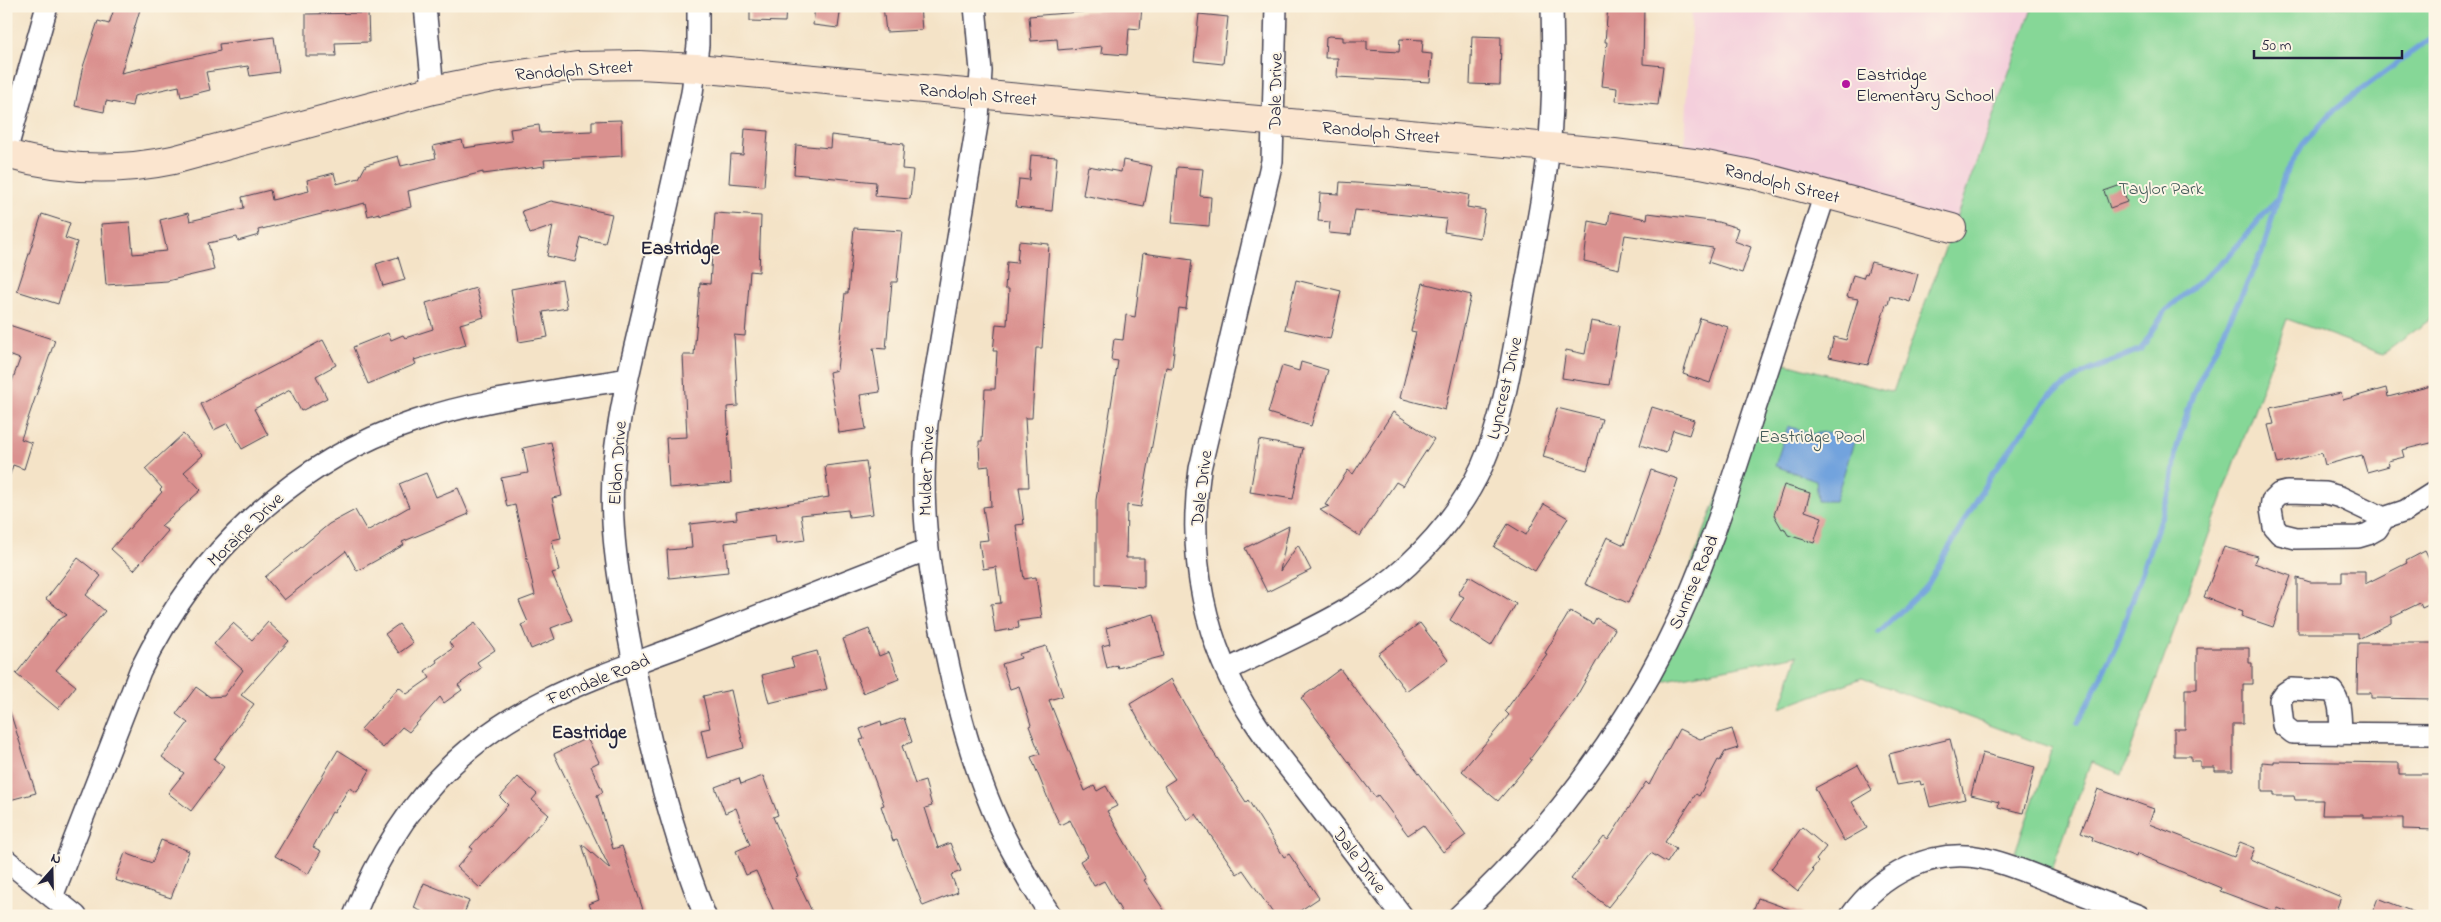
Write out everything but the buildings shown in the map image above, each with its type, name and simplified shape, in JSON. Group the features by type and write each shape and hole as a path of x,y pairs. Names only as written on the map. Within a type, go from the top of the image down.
{"street":[{"path":"6,153 47,6"},
{"path":"425,6 433,90"},
{"name":"Eldon Drive","path":"698,6 696,68 691,98 621,410 614,464 613,522 618,576 634,664 661,783 684,860 705,916"},
{"name":"Mulder Drive","path":"975,6 981,71 977,129 927,423 923,496 926,550 932,589 959,714 978,772 1013,853 1051,916"},
{"name":"Dale Drive","path":"1276,6 1274,146 1271,169 1200,469 1196,504 1196,550 1201,591 1210,628 1227,670 1253,720 1402,916"},
{"name":"Lyncrest Drive","path":"1227,670 1346,609 1373,593 1422,551 1463,500 1481,468 1500,417 1549,146 1552,6"},
{"name":"Randolph Street","path":"6,153 74,168 130,167 173,160 433,90 501,76 577,66 696,68 1549,146 1701,164 1825,194 1952,228"},
{"name":"Sunrise Road","path":"1459,916 1520,856 1573,794 1628,712 1667,643 1712,539 1825,194"},
{"name":"Moraine Drive","path":"52,897 140,671 152,646 169,616 203,569 252,517 289,487 328,461 373,437 402,426 461,408 627,379"},
{"path":"2384,518 2340,497 2326,493 2287,492 2279,494 2272,501 2271,510 2274,527 2280,534 2296,538 2358,537 2377,529 2384,518 2405,511 2435,492"},
{"name":"Ferndale Road","path":"354,916 374,870 395,832 420,798 445,770 477,742 512,718 544,700 926,550"},
{"path":"2341,734 2435,734"},
{"path":"1851,916 1866,897 1884,881 1905,869 1926,862 1964,856 1997,862 2137,915"},
{"path":"6,860 76,916"}],"shaded area":[{"name":"Eastridge Elementary School","path":"1692,6 2033,6 1952,228 1684,162"}],"green space":[{"name":"Taylor Park","path":"2033,6 2435,6 2435,316 2383,354 2287,319 2122,774 2091,762 2048,880 2010,866 2052,748 1862,678 1780,708 1798,655 1645,684 1771,359 1893,392"}],"water":[{"path":"1788,426 1812,434 1826,432 1844,434 1855,439 1835,501 1818,501 1816,480 1775,466"}],"waterway":[{"path":"2078,723 2117,644 2171,489 2177,447 2193,394 2262,253 2284,176 2303,144 2335,109 2435,35"},
{"path":"1879,632 1927,586 1989,478 2048,397 2084,373 2141,349 2166,310 2226,259 2277,199"}],"place":[{"name":"Eastridge Elementary School","path":"1846,84"}],"district":[{"name":"Eastridge","path":"680,247"},
{"name":"Eastridge","path":"589,731"}],"park label":[{"name":"Eastridge Pool","path":"1812,436"}]}
